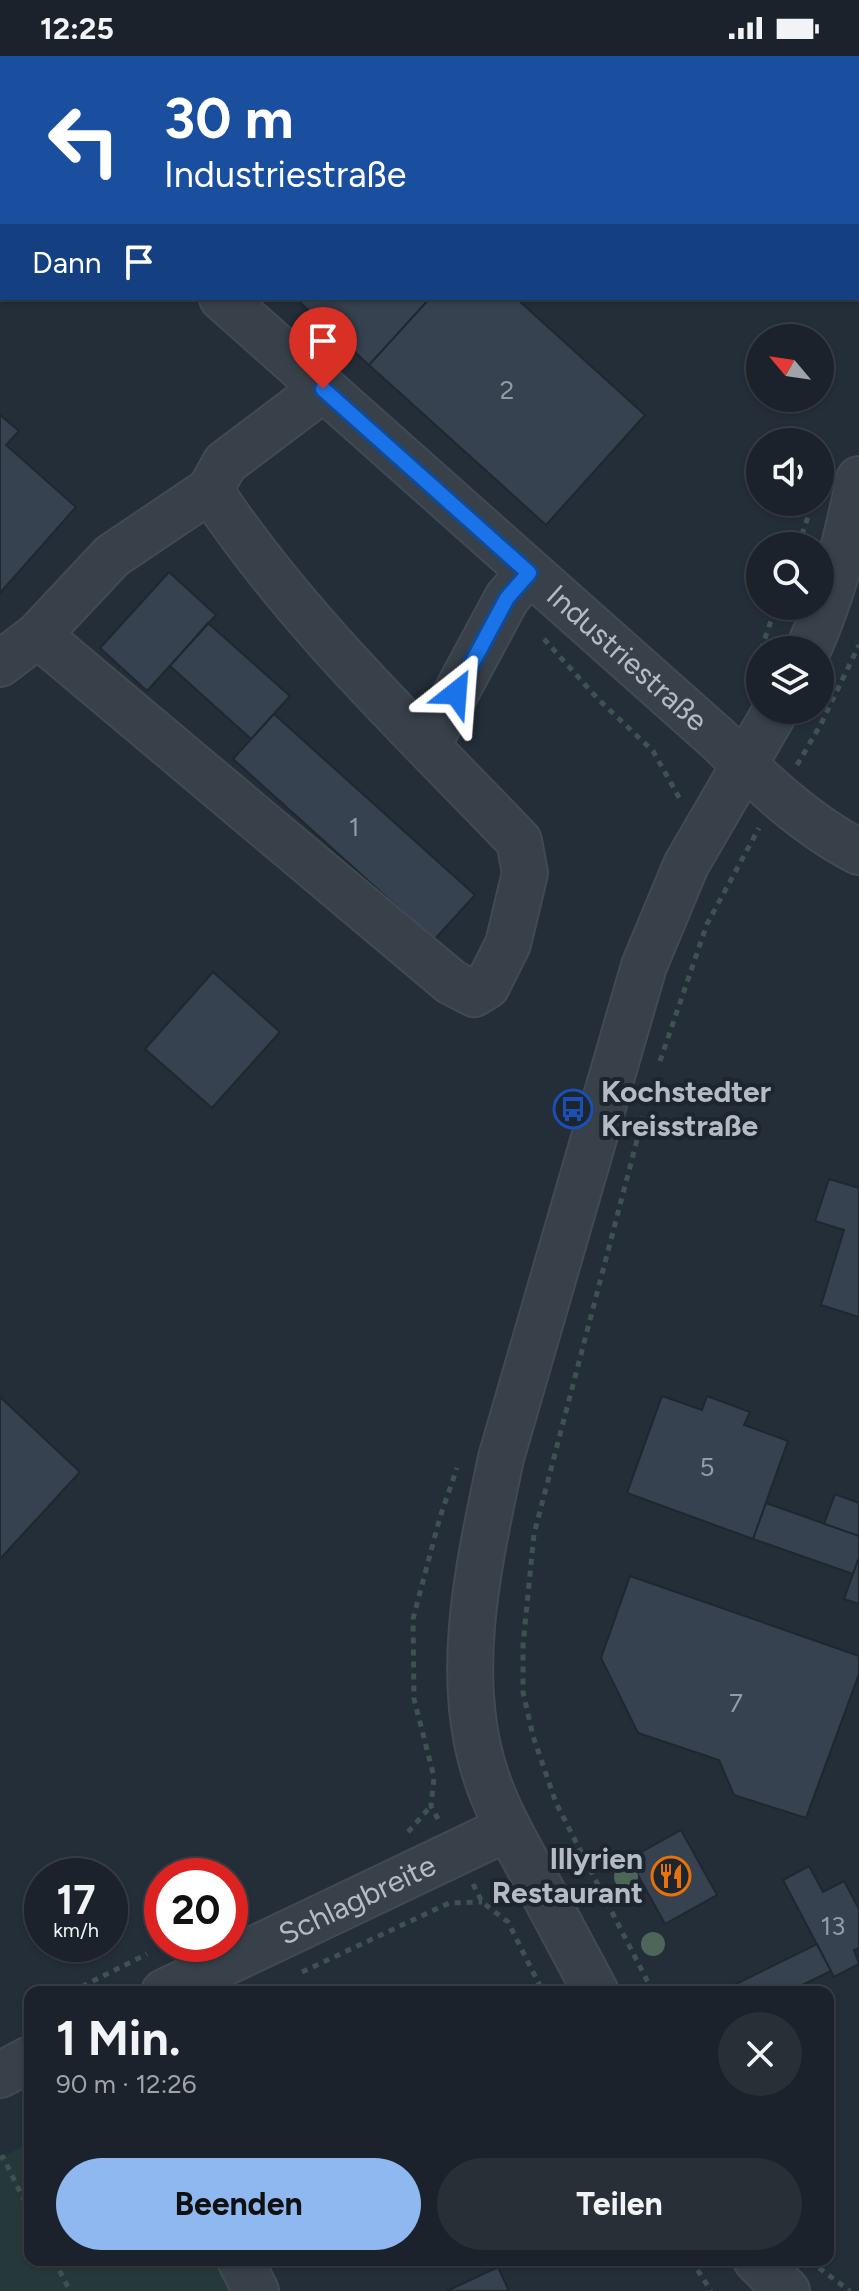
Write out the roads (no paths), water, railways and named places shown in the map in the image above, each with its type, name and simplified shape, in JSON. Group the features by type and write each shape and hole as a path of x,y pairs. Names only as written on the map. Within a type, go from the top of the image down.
{"street":[{"name":"Industriestraße","path":"224,300 323,389 518,586 744,765 778,796 859,852"},
{"path":"0,664 38,635 112,556 210,490 225,463 323,389"},
{"path":"813,636 845,547 859,479"},
{"path":"38,635 451,982 474,994 487,986 508,944 525,873 519,841 328,640 238,532 210,490"},
{"path":"428,745 518,586"},
{"path":"593,1986 508,1828 486,1776 471,1685 473,1619 486,1530 501,1458 644,966 686,865 768,724"},
{"name":"Schlagbreite","path":"160,1971 508,1828"},
{"path":"0,2075 24,2062"},
{"path":"243,2266 256,2291"},
{"path":"762,2266 787,2291"}],"place":[{"name":"Kochstedter Kreisstraße","path":"573,1109"},
{"name":"Illyrien Restaurant","path":"671,1876"}]}
